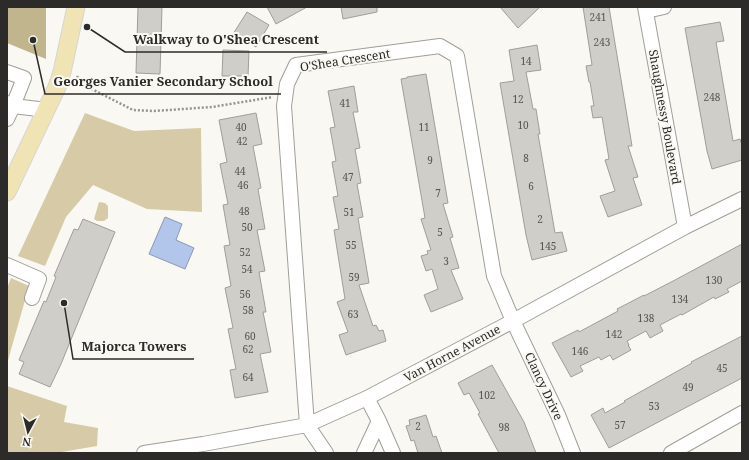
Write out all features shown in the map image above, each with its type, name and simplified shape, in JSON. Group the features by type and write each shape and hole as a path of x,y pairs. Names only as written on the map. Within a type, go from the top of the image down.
{"main road":[{"path":"7,192 57,87 62,72 76,7"}],"street":[{"path":"645,9 664,7"},
{"name":"Shaughnessy Boulevard","path":"645,9 685,227"},
{"name":"O'Shea Crescent","path":"307,425 284,106 287,84 296,65 440,46 457,56 494,276 513,321"},
{"path":"7,72 24,78 10,104 7,118"},
{"path":"10,104 47,110"},
{"name":"Van Horne Avenue","path":"144,453 307,425 367,398 513,321 685,227 742,199"},
{"path":"7,264 39,279 32,298"},
{"name":"Clancy Drive","path":"513,321 558,415 573,453"},
{"path":"367,398 393,453"},
{"path":"672,453 742,413"},
{"path":"364,453 379,421"},
{"path":"307,425 326,453"}],"path":[{"path":"77,76 80,83 133,110 154,111 212,107 285,95"}],"shaded area":[{"path":"7,7 46,7 46,59 7,43"},
{"path":"85,113 134,131 201,128 202,212 147,209 93,185 66,217 45,266 18,256"},
{"path":"99,202 105,203 108,206 108,218 104,221 97,221 94,219"},
{"path":"11,278 29,286 7,364 7,288"},
{"path":"7,386 67,406 64,422 98,428 97,446 56,453 7,453"}],"water":[{"path":"165,217 182,224 176,240 194,248 185,269 149,254"}],"building":[{"path":"138,7 162,7 160,74 136,73"},
{"path":"267,7 307,7 276,24"},
{"path":"341,7 377,7 377,12 343,19"},
{"path":"500,7 540,7 518,28"},
{"path":"583,7 609,7 632,146 628,146 638,177 633,178 642,205 608,217 600,196 615,191 605,160 609,159 602,117 593,118 591,106 594,106 586,66 592,65"},
{"path":"247,12 269,25 256,47 233,34"},
{"path":"720,22 724,41 716,42 733,141 740,139 742,145 742,160 712,169 707,151 685,28"},
{"path":"537,45 541,70 526,72 533,109 536,109 540,134 538,134 555,233 562,232 567,251 532,260 526,235 500,83 514,81 509,50"},
{"path":"223,50 249,51 248,76 222,76"},
{"path":"426,74 448,203 443,204 453,237 450,238 459,268 451,270 463,299 431,312 424,295 438,289 432,269 426,271 421,256 428,254 427,251 431,250 421,219 425,218 401,79"},
{"path":"354,86 358,112 353,112 360,148 355,149 361,183 357,184 363,217 358,218 369,283 359,285 373,326 376,325 379,331 383,330 386,341 346,355 339,335 348,332 337,302 345,299 334,230 339,229 333,197 338,196 332,162 336,161 330,128 335,127 328,91"},
{"path":"256,113 262,144 253,146 261,188 258,189 265,229 257,230 265,271 259,272 266,312 263,312 271,352 260,354 268,392 235,398 230,370 236,369 228,329 233,328 225,288 231,286 224,246 230,245 223,205 228,204 220,164 227,162 219,120"},
{"path":"83,219 115,232 61,364 50,387 19,374 24,362 19,360 44,301 46,302 56,277 54,276 74,229 78,230"},
{"path":"742,244 742,281 727,289 729,292 715,299 714,297 682,315 681,314 660,325 663,331 650,338 646,331 627,341 631,350 613,360 610,355 601,360 599,357 580,366 583,371 571,377 552,343 578,330 579,332 618,311 617,309"},
{"path":"742,336 742,378 609,448 591,415 603,408 605,413 692,363 691,362"},
{"path":"492,365 524,422 536,453 499,453 478,414 480,413 469,393 464,395 458,383"},
{"path":"426,415 433,437 436,436 442,453 418,453 414,440 411,441 406,426 410,425 409,420"}],"place":[{"name":"Walkway to O'Shea Crescent","path":"87,27"},
{"name":"Georges Vanier Secondary School","path":"33,40"},
{"name":"Majorca Towers","path":"64,303"}]}
